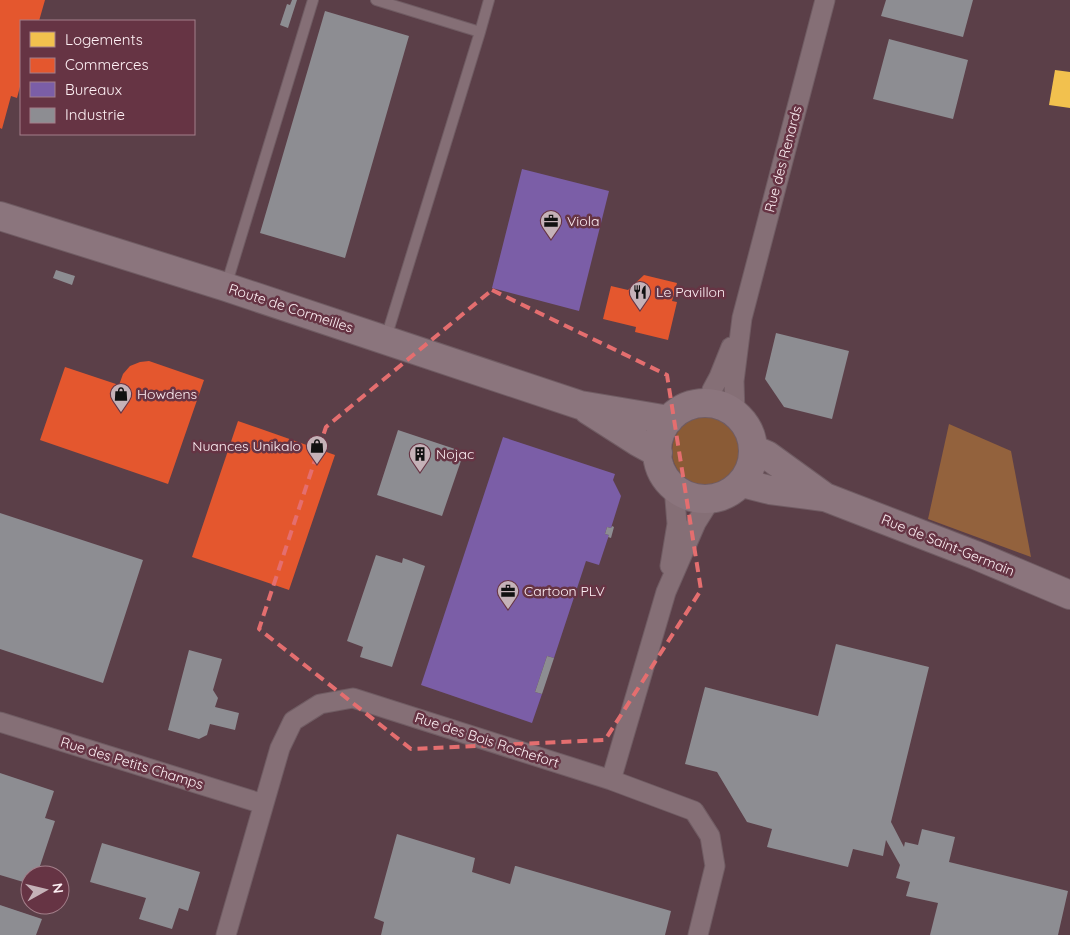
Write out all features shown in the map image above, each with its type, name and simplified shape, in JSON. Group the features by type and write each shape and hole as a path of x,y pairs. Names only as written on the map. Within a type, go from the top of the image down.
{"main road":[{"name":"Route de Cormeilles","path":"0,216 226,286 580,405 669,420"},
{"path":"708,403 723,406 735,414 745,424 754,450 750,466 742,483 724,495 711,499 686,495 674,487 666,478 660,466 658,453 660,435 669,420 680,410 694,404 708,403"},
{"name":"Route de Cormeilles","path":"580,405 658,453"},
{"name":"Rue de Saint-Germain","path":"754,450 767,455 825,497"},
{"name":"Rue de Saint-Germain","path":"742,483 770,490 825,497 975,554 1070,595"}],"street":[{"name":"Rue des Renards","path":"708,403 742,318 825,0"},
{"name":"Rue des Renards","path":"735,414 734,381 742,318"},
{"path":"612,780 666,592 677,524 674,487"},
{"path":"666,592 696,523 711,499"},
{"name":"Rue des Bois Rochefort","path":"226,935 280,748 293,721 320,704 353,698 612,780 694,811 710,836 715,866 698,935"},
{"name":"Rue des Petits Champs","path":"0,722 263,804"}],"lane":[{"path":"226,286 313,0"},
{"path":"376,0 480,32"},
{"path":"386,339 489,0"}],"highlighted area":[{"path":"492,290 667,375 701,590 605,740 411,749 259,629 326,427"}],"shaded area":[{"path":"706,417 719,420 730,427 737,438 740,451 737,464 730,475 719,482 706,485 693,482 682,475 675,464 672,451 675,438 682,427 693,420"},
{"path":"949,424 1011,451 1031,557 928,519"}],"building: Logements":[{"path":"1055,70 1070,72 1070,108 1049,105"}],"building: Commerces":[{"path":"0,0 45,0 39,20 20,20 20,87 17,98 11,96 2,129 0,128"},
{"name":"Le Pavillon","path":"644,275 677,283 672,301 677,302 668,340 635,332 636,327 603,319 611,286 628,290"},
{"name":"Howdens","path":"149,361 204,380 168,484 40,440 65,367 119,385 123,374 130,366"},
{"path":"238,421 335,455 289,590 192,557"}],"building: Bureaux":[{"name":"Viola","path":"522,169 609,191 579,311 492,288"},
{"name":"Cartoon PLV","path":"503,437 615,474 613,480 621,496 611,528 607,527 605,534 609,535 599,565 586,561 554,658 547,656 535,692 542,694 532,723 421,685"}],"building: Industrie":[{"path":"292,0 297,0 288,28 280,25 287,4 290,5"},
{"path":"886,0 973,0 963,37 881,16"},
{"path":"325,11 409,36 345,258 260,233"},
{"path":"889,39 968,60 953,119 873,99"},
{"path":"56,270 75,276 72,285 53,278"},
{"path":"776,333 849,351 832,419 784,407 765,379"},
{"name":"Nojac","path":"398,430 464,452 442,516 377,495"},
{"path":"0,513 143,560 103,683 0,649"},
{"path":"612,526 614,527 611,538 605,534 607,527 611,528"},
{"path":"376,555 402,563 403,558 425,566 392,667 360,657 363,647 347,641"},
{"path":"836,644 929,667 891,822 904,847 905,842 918,845 922,829 955,837 949,862 1068,891 1058,935 930,935 938,903 906,896 910,882 896,878 900,865 886,840 883,856 853,849 848,867 767,847 772,829 747,822 717,772 685,764 705,687 818,716"},
{"path":"189,650 222,659 213,690 218,698 215,707 239,713 235,730 210,724 207,735 199,739 168,730"},
{"path":"547,656 554,658 542,694 535,692"},
{"path":"0,773 54,791 45,818 55,821 40,865 20,865 20,881 0,875"},
{"path":"397,834 475,858 472,872 510,884 516,866 671,911 665,935 381,935 384,922 374,918"},
{"path":"102,843 200,872 188,911 179,908 172,929 139,919 146,898 90,882"},
{"path":"0,905 20,912 20,915 30,915 42,919 36,935 0,935"}],"place":[{"name":"Viola","path":"551,240"},
{"name":"Le Pavillon","path":"640,311"},
{"name":"Howdens","path":"121,413"},
{"name":"Nuances Unikalo","path":"317,465"},
{"name":"Nojac","path":"420,473"},
{"name":"Cartoon PLV","path":"508,610"}]}
